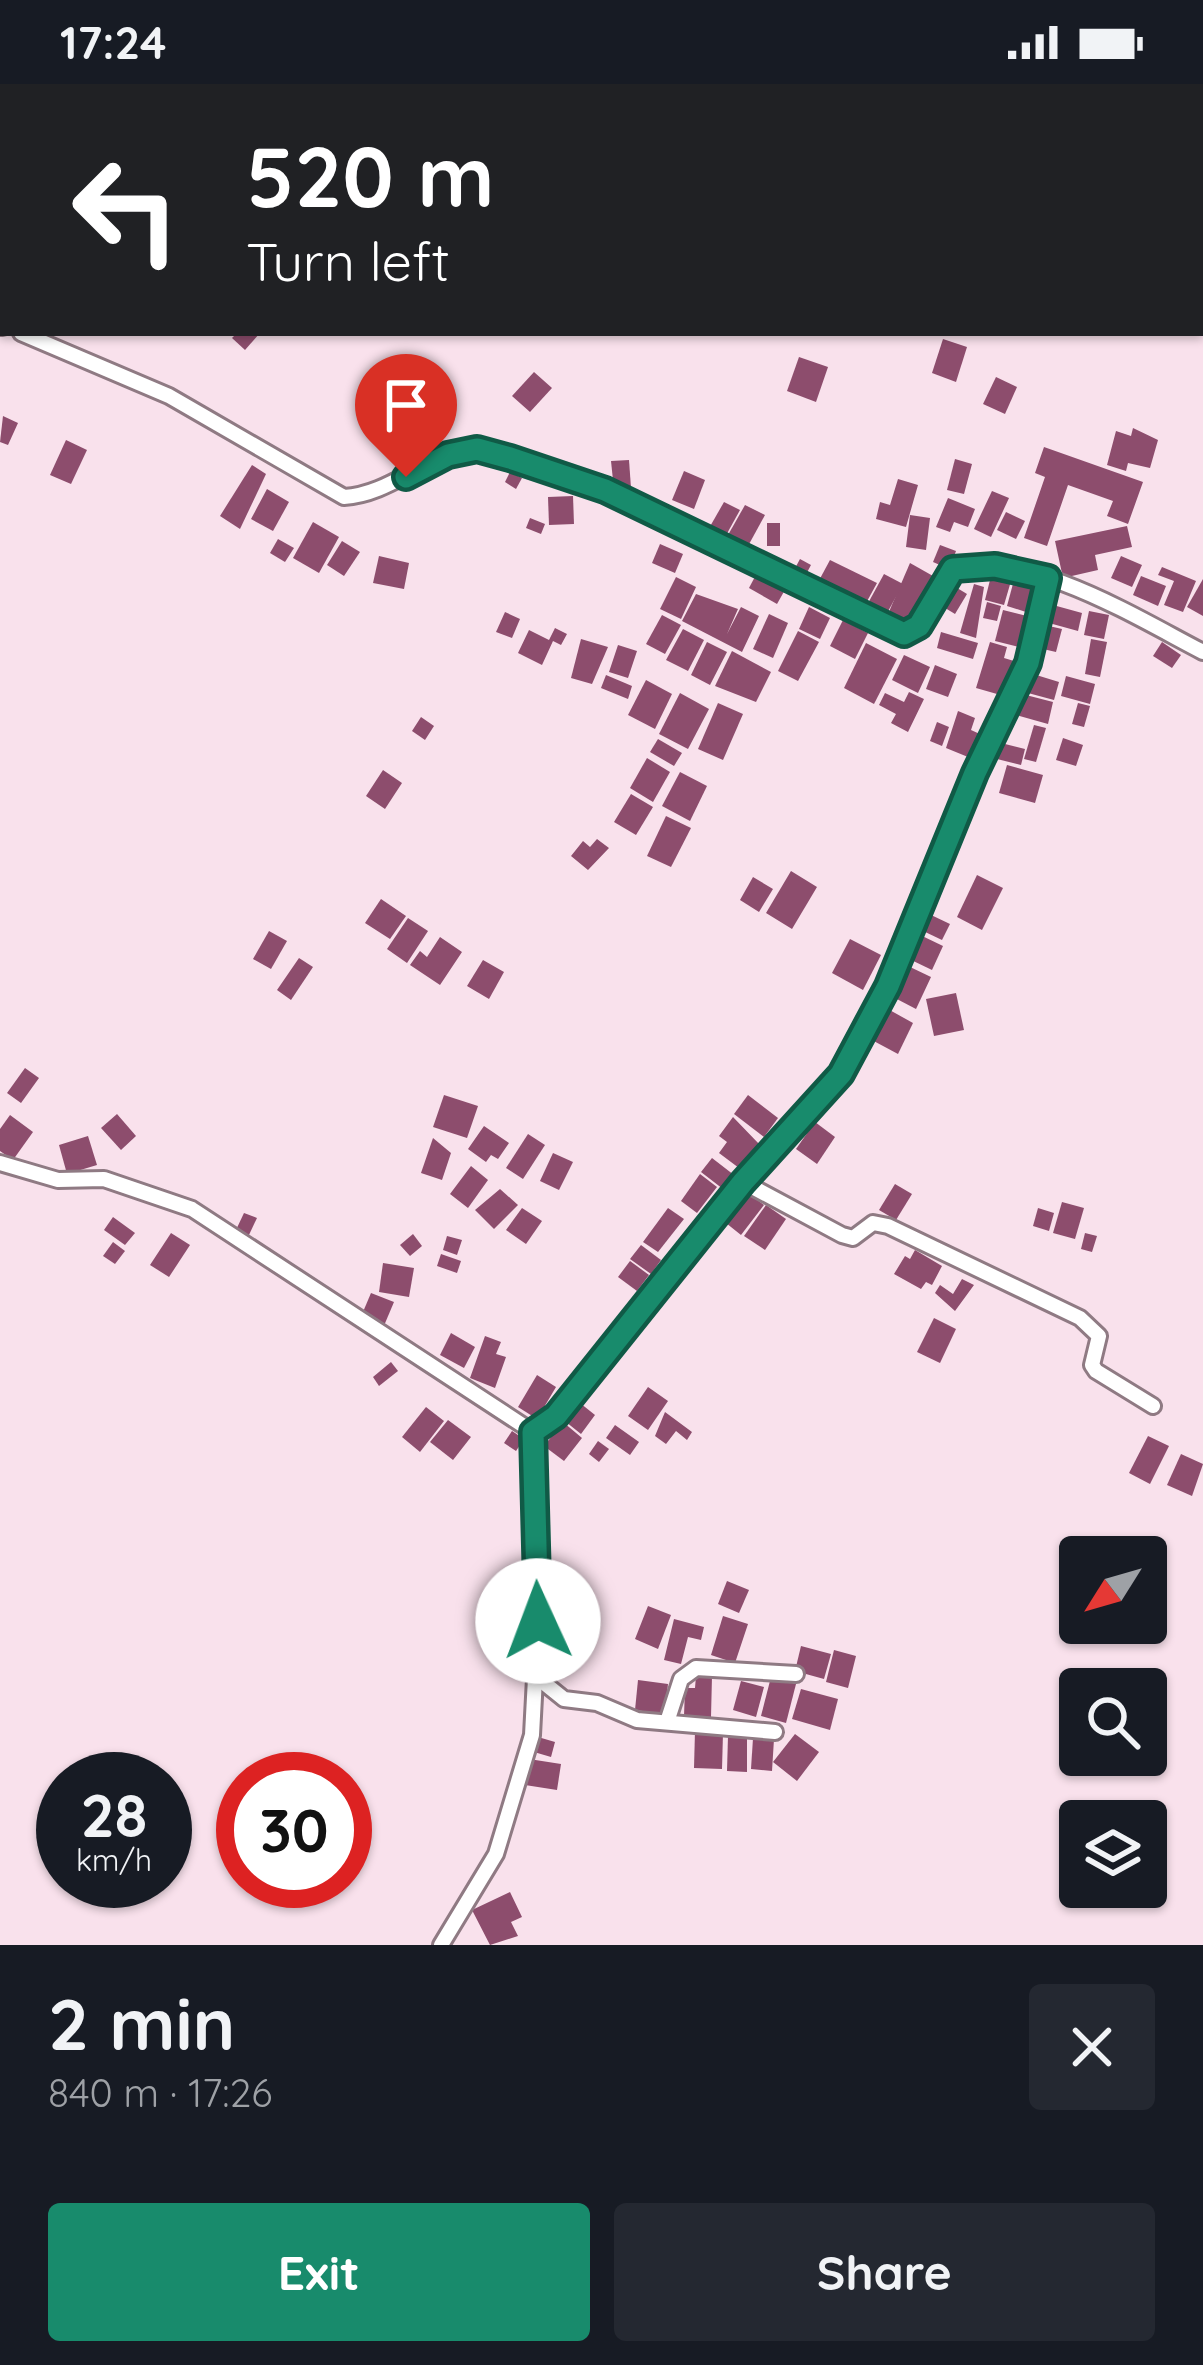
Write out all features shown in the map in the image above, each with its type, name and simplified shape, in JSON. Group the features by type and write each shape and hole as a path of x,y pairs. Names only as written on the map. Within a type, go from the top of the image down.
{"street":[{"path":"29,336 169,396 321,489 344,497 380,490 448,455 477,449 605,490 766,563 887,630 904,634 919,626 953,569 995,566 1048,578 1203,652"},
{"path":"533,1432 556,1416 743,1182 841,1074 888,986 975,773 1028,663 1048,578"},
{"path":"0,1163 43,1178 104,1179 192,1209 533,1432"},
{"path":"743,1182 842,1235 853,1238 873,1223 888,1226 1080,1318 1099,1336 1092,1365 1096,1371 1154,1406"},
{"path":"441,1945 496,1854 532,1735 538,1621 533,1432"},
{"path":"667,1722 681,1679 695,1668 796,1674"},
{"path":"533,1674 564,1699 597,1703 637,1720 775,1732"}],"building":[{"path":"234,336 257,336 245,350"},
{"path":"943,339 967,347 956,382 932,373"},
{"path":"799,357 828,367 816,402 787,391"},
{"path":"534,372 552,388 530,412 512,396"},
{"path":"996,377 1017,387 1005,414 983,404"},
{"path":"3,416 18,423 8,445 0,442"},
{"path":"1133,428 1158,440 1150,468 1128,463 1126,471 1107,465 1116,431 1131,436"},
{"path":"428,436 433,452 413,459 407,443"},
{"path":"66,440 87,450 71,484 50,475"},
{"path":"1044,447 1143,482 1128,524 1107,516 1113,501 1068,485 1047,546 1024,538 1045,477 1035,473"},
{"path":"955,459 972,464 964,494 947,490"},
{"path":"629,460 631,488 614,490 611,461"},
{"path":"252,465 266,474 240,529 220,516"},
{"path":"684,471 705,480 694,509 672,500"},
{"path":"510,472 522,478 516,489 505,482"},
{"path":"898,479 918,485 906,527 876,519 880,502 890,505"},
{"path":"267,489 289,502 273,531 251,519"},
{"path":"992,491 1009,498 991,537 974,529"},
{"path":"573,496 574,524 549,525 548,497"},
{"path":"948,498 975,509 968,527 954,522 950,532 936,527"},
{"path":"724,502 740,510 724,539 708,530"},
{"path":"745,505 765,515 748,546 728,535"},
{"path":"1006,512 1025,521 1016,539 997,530"},
{"path":"910,515 930,518 926,550 906,547"},
{"path":"530,518 545,524 541,534 526,528"},
{"path":"313,522 339,537 319,573 293,558"},
{"path":"767,523 780,523 780,546 767,546"},
{"path":"1127,526 1132,547 1095,555 1098,570 1063,578 1055,541"},
{"path":"278,539 294,548 285,562 270,553"},
{"path":"342,541 360,552 344,576 327,565"},
{"path":"660,544 683,554 675,573 652,563"},
{"path":"940,545 956,551 949,569 933,562"},
{"path":"379,556 409,563 404,589 373,583"},
{"path":"1121,556 1142,565 1132,587 1111,578"},
{"path":"800,559 811,565 803,580 792,574"},
{"path":"830,560 877,583 865,605 816,586"},
{"path":"910,563 933,576 904,631 885,621"},
{"path":"1162,567 1196,581 1183,612 1164,605 1174,581 1158,575"},
{"path":"758,571 786,588 777,604 749,588"},
{"path":"884,574 903,584 886,615 867,605"},
{"path":"991,576 1011,581 1004,605 985,600"},
{"path":"1141,576 1166,586 1158,606 1133,595"},
{"path":"676,577 696,587 681,619 660,609"},
{"path":"1203,579 1203,616 1187,607"},
{"path":"1014,580 1033,586 1026,612 1007,606"},
{"path":"949,583 967,594 955,614 937,603"},
{"path":"974,584 984,587 976,638 960,633"},
{"path":"696,594 738,609 727,634 741,607 759,616 742,652 682,621"},
{"path":"987,602 1001,606 997,621 983,618"},
{"path":"1053,605 1082,613 1078,631 1049,623"},
{"path":"809,607 830,618 820,639 799,629"},
{"path":"1003,610 1027,616 1019,647 995,641"},
{"path":"1089,611 1109,615 1104,639 1084,635"},
{"path":"505,612 520,619 512,638 496,632"},
{"path":"769,614 788,623 773,658 753,649"},
{"path":"662,615 681,625 665,654 646,644"},
{"path":"843,620 868,633 855,659 830,646"},
{"path":"1049,626 1062,629 1056,652 1043,649"},
{"path":"555,628 567,634 561,645 553,641 542,665 518,653 529,630 549,640"},
{"path":"683,629 704,640 688,671 666,660"},
{"path":"798,631 819,642 798,681 778,671"},
{"path":"941,632 978,643 973,659 937,648"},
{"path":"581,639 608,647 592,684 571,678"},
{"path":"1091,639 1107,642 1100,677 1085,674"},
{"path":"707,642 727,652 710,685 691,675"},
{"path":"990,642 1007,647 1004,658 1014,661 1004,696 976,688"},
{"path":"1162,642 1181,655 1172,668 1153,656"},
{"path":"866,643 897,659 874,704 844,688"},
{"path":"618,645 637,651 628,678 609,672"},
{"path":"732,651 771,672 756,702 715,686"},
{"path":"904,655 930,667 918,693 892,680"},
{"path":"935,665 957,674 948,697 926,689"},
{"path":"1033,674 1059,682 1054,700 1028,693"},
{"path":"606,675 632,686 628,699 601,688"},
{"path":"1066,676 1095,684 1090,704 1061,696"},
{"path":"646,680 672,694 655,729 628,715"},
{"path":"909,692 924,699 908,732 891,723 896,714 879,705 885,693 904,702"},
{"path":"680,693 709,709 688,749 659,734"},
{"path":"1022,694 1053,702 1048,724 1016,715"},
{"path":"718,703 743,714 723,760 698,749"},
{"path":"1078,703 1090,706 1084,727 1072,724"},
{"path":"958,711 975,718 971,730 982,735 968,757 946,748"},
{"path":"421,717 434,726 425,740 412,731"},
{"path":"937,722 949,727 942,746 930,741"},
{"path":"1034,725 1046,728 1036,762 1024,759"},
{"path":"1063,738 1083,745 1076,766 1056,760"},
{"path":"658,739 682,753 674,766 650,752"},
{"path":"1001,743 1025,749 1021,765 997,759"},
{"path":"647,758 670,772 653,802 630,788"},
{"path":"1007,765 1043,775 1035,803 999,793"},
{"path":"383,770 402,783 385,809 366,796"},
{"path":"680,772 707,786 690,821 662,806"},
{"path":"631,794 653,807 636,835 614,822"},
{"path":"666,816 691,828 671,867 647,856"},
{"path":"597,839 609,848 588,870 571,856 583,841 590,847"},
{"path":"791,871 817,887 792,929 766,913"},
{"path":"977,875 1003,888 982,930 957,917"},
{"path":"753,877 773,889 759,912 740,900"},
{"path":"381,899 406,916 390,939 365,923"},
{"path":"929,914 950,924 942,940 921,930"},
{"path":"408,918 428,931 407,963 387,949"},
{"path":"269,931 287,941 271,969 253,959"},
{"path":"916,933 943,946 932,970 905,957"},
{"path":"440,937 462,952 440,985 410,965 420,951 427,957"},
{"path":"850,939 881,955 863,990 832,973"},
{"path":"299,958 313,967 291,1000 277,990"},
{"path":"483,960 504,972 489,999 467,986"},
{"path":"908,966 931,977 916,1009 893,997"},
{"path":"956,993 964,1030 934,1036 926,999"},
{"path":"886,1008 913,1023 898,1054 870,1039"},
{"path":"25,1068 39,1078 21,1103 7,1093"},
{"path":"444,1095 478,1106 467,1138 433,1127"},
{"path":"748,1095 778,1118 764,1137 734,1114"},
{"path":"117,1114 136,1136 121,1150 101,1128"},
{"path":"10,1115 33,1132 13,1160 0,1151 0,1129"},
{"path":"733,1117 760,1145 743,1171 719,1153 727,1142 719,1136"},
{"path":"815,1122 835,1137 817,1164 796,1149"},
{"path":"484,1126 509,1143 498,1159 491,1155 486,1162 468,1149"},
{"path":"528,1134 545,1145 523,1179 506,1168"},
{"path":"88,1136 97,1165 67,1174 59,1145"},
{"path":"433,1138 451,1153 442,1180 421,1173"},
{"path":"553,1153 573,1162 559,1190 540,1181"},
{"path":"712,1158 734,1175 723,1189 701,1172"},
{"path":"471,1166 488,1180 468,1208 450,1194"},
{"path":"700,1174 717,1187 697,1213 681,1201"},
{"path":"895,1184 912,1194 896,1220 879,1210"},
{"path":"500,1189 518,1205 494,1229 475,1210"},
{"path":"743,1189 764,1205 741,1235 721,1219"},
{"path":"1062,1202 1084,1208 1075,1239 1053,1233"},
{"path":"766,1205 786,1219 765,1250 744,1236"},
{"path":"522,1208 542,1221 526,1244 506,1230"},
{"path":"668,1208 684,1219 658,1252 643,1242"},
{"path":"1038,1208 1054,1213 1049,1231 1033,1226"},
{"path":"244,1213 257,1218 248,1237 235,1232"},
{"path":"113,1217 135,1233 125,1245 104,1230"},
{"path":"171,1233 190,1245 169,1277 150,1265"},
{"path":"1085,1233 1097,1236 1092,1252 1081,1249"},
{"path":"413,1234 422,1246 410,1256 400,1245"},
{"path":"447,1236 462,1240 457,1255 443,1250"},
{"path":"113,1242 125,1251 115,1264 103,1256"},
{"path":"641,1245 661,1260 651,1274 630,1259"},
{"path":"915,1250 942,1266 932,1285 926,1282 921,1289 894,1274"},
{"path":"441,1254 461,1261 457,1273 437,1266"},
{"path":"630,1261 649,1275 637,1291 618,1277"},
{"path":"383,1263 414,1268 409,1297 379,1292"},
{"path":"962,1279 974,1285 955,1311 935,1293 940,1285 953,1294"},
{"path":"371,1293 394,1302 383,1328 360,1319"},
{"path":"934,1318 956,1329 940,1363 917,1352"},
{"path":"451,1333 475,1347 464,1368 440,1355"},
{"path":"485,1336 501,1342 496,1354 506,1357 495,1388 470,1378"},
{"path":"391,1362 398,1371 379,1386 373,1377"},
{"path":"537,1375 556,1387 537,1419 518,1407"},
{"path":"648,1387 668,1401 648,1430 628,1416"},
{"path":"575,1399 595,1415 581,1434 561,1418"},
{"path":"426,1407 444,1421 420,1452 402,1437"},
{"path":"665,1412 692,1432 687,1440 676,1431 666,1444 655,1436"},
{"path":"448,1420 471,1437 453,1460 430,1442"},
{"path":"563,1422 582,1438 564,1461 544,1446"},
{"path":"615,1425 639,1442 630,1455 606,1438"},
{"path":"512,1431 524,1439 516,1451 504,1443"},
{"path":"1148,1436 1169,1446 1150,1484 1129,1473"},
{"path":"598,1441 609,1449 599,1462 589,1454"},
{"path":"1181,1454 1203,1464 1192,1496 1167,1485"},
{"path":"727,1581 749,1590 739,1613 718,1604"},
{"path":"558,1584 593,1592 588,1617 552,1610"},
{"path":"496,1603 513,1603 514,1626 497,1626"},
{"path":"648,1606 671,1615 658,1649 635,1639"},
{"path":"723,1616 748,1624 735,1663 711,1655"},
{"path":"674,1619 704,1627 701,1640 688,1637 681,1664 664,1660"},
{"path":"801,1646 831,1654 824,1679 795,1671"},
{"path":"834,1650 856,1656 848,1688 826,1682"},
{"path":"696,1676 712,1676 711,1717 684,1716 685,1688 695,1688"},
{"path":"771,1677 796,1684 786,1723 761,1716"},
{"path":"638,1680 668,1684 665,1714 635,1710"},
{"path":"741,1681 764,1687 756,1717 733,1710"},
{"path":"801,1689 838,1699 830,1730 792,1719"},
{"path":"695,1731 723,1733 722,1769 694,1768"},
{"path":"795,1734 819,1752 797,1781 773,1762"},
{"path":"728,1736 747,1736 747,1772 727,1771"},
{"path":"538,1737 555,1742 551,1757 534,1752"},
{"path":"753,1738 774,1739 772,1771 751,1769"},
{"path":"529,1759 561,1764 557,1790 525,1785"},
{"path":"510,1892 522,1917 511,1922 518,1936 490,1945 472,1910"}],"route":[{"path":"406,477 448,455 477,449 510,458 605,490 766,563 887,630 904,634 919,626 953,569 995,566 1048,578 1028,663 975,773 888,986 841,1074 743,1182 556,1416 533,1432 538,1621"}]}
